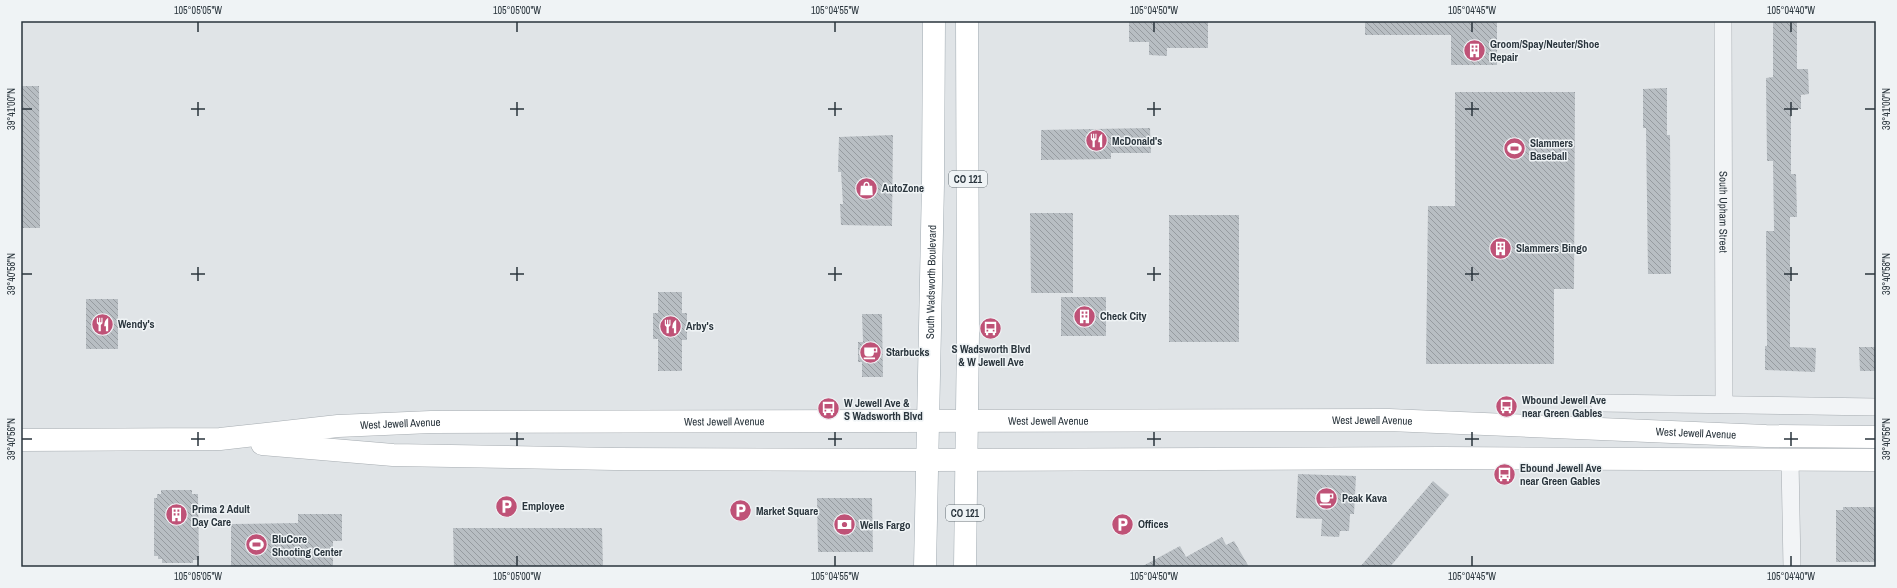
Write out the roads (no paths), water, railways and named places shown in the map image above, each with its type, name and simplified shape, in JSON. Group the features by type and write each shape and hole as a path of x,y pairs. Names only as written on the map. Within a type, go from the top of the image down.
{"main road":[{"name":"South Wadsworth Boulevard","path":"925,567 933,184 934,21"},
{"name":"CO 121","path":"965,567 968,334 967,21"},
{"name":"West Jewell Avenue","path":"21,440 220,439 338,426 402,422 1389,420 1751,436 1876,437"},
{"name":"West Jewell Avenue","path":"220,439 334,452 393,455 614,459 966,460 1450,458 1876,460"}],"street":[{"name":"South Upham Street","path":"1723,21 1724,404"},
{"path":"1598,403 1876,407"},
{"path":"1790,460 1792,567"}],"place":[{"name":"Groom/Spay/Neuter/Shoe Repair","path":"1474,50"},
{"name":"McDonald's","path":"1096,141"},
{"name":"Slammers Baseball","path":"1515,149"},
{"name":"AutoZone","path":"867,188"},
{"name":"Slammers Bingo","path":"1501,248"},
{"name":"Check City","path":"1084,316"},
{"name":"Wendy's","path":"102,324"},
{"name":"Arby's","path":"670,326"},
{"name":"S Wadsworth Blvd & W Jewell Ave","path":"991,329"},
{"name":"Starbucks","path":"871,352"},
{"name":"Wbound Jewell Ave near Green Gables","path":"1507,406"},
{"name":"W Jewell Ave & S Wadsworth Blvd","path":"828,409"},
{"name":"Ebound Jewell Ave near Green Gables","path":"1504,474"},
{"name":"Peak Kava","path":"1326,498"},
{"name":"Employee","path":"506,506"},
{"name":"Market Square","path":"741,511"},
{"name":"Prima 2 Adult Day Care","path":"176,515"},
{"name":"Offices","path":"1122,524"},
{"name":"Wells Fargo","path":"845,525"},
{"name":"BluCore Shooting Center","path":"257,545"}]}
